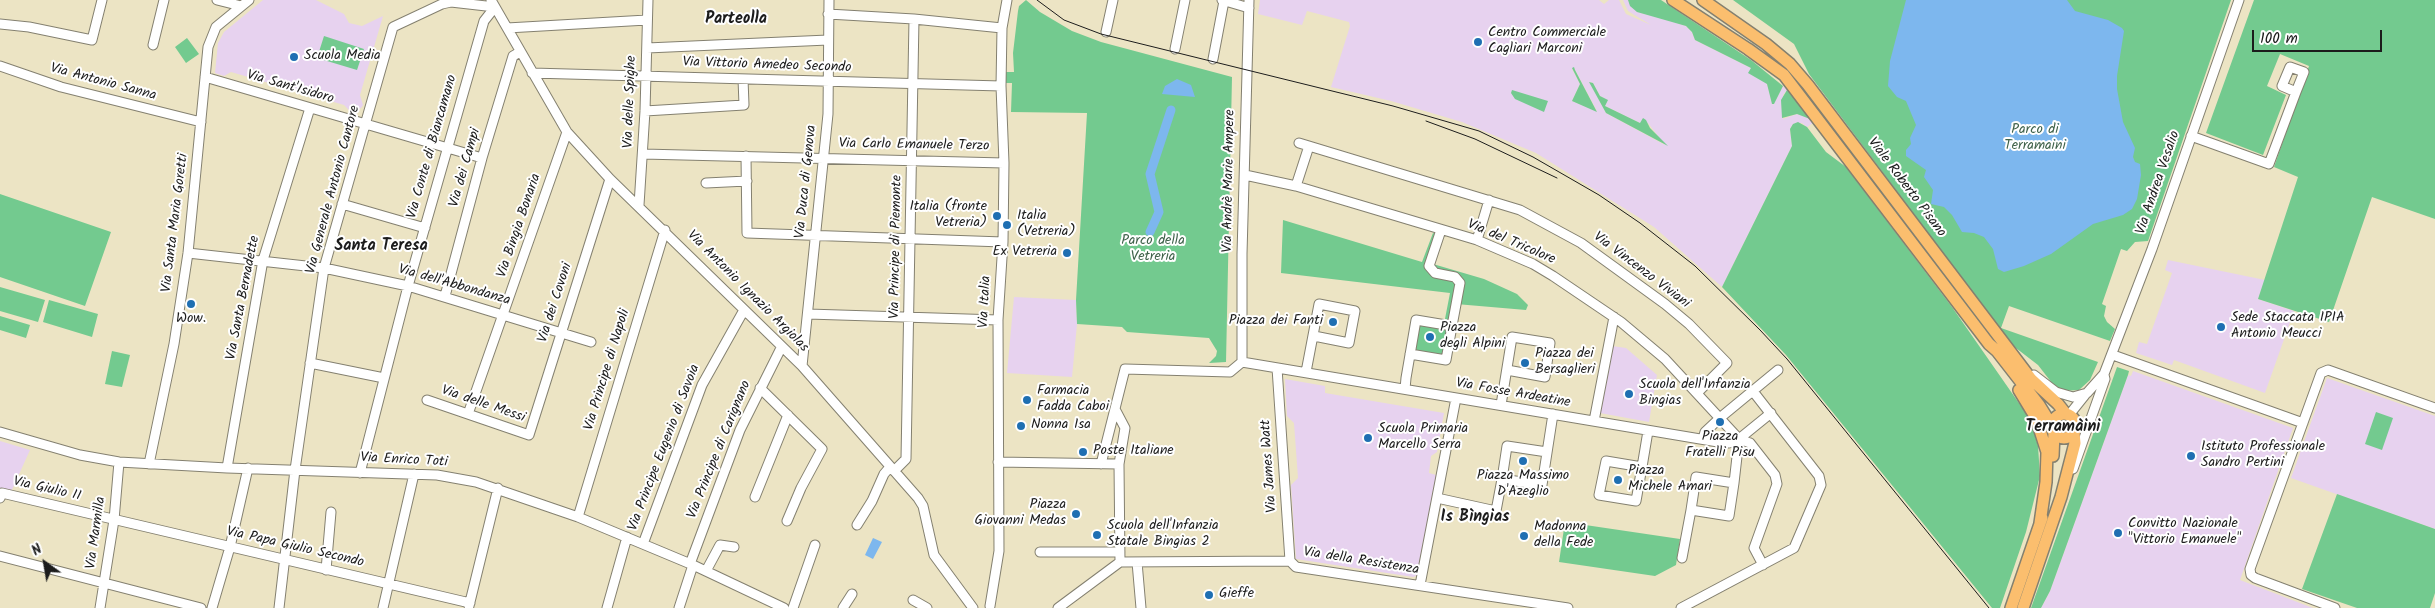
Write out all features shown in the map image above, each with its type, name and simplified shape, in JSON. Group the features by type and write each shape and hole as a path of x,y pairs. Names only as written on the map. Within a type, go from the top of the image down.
{"main road":[{"name":"Viale Roberto Pisano","path":"1673,0 1748,49 1784,76 1989,344 1997,351 2039,405 2053,430"},
{"name":"Viale Roberto Pisano","path":"1703,0 1766,44 1790,64 1808,85 2023,368 2067,415"},
{"name":"Viale Roberto Pisano","path":"1989,344 1993,354 2036,418 2042,433 2048,466 2040,523"},
{"path":"2011,608 2052,485 2053,430 2054,419 2067,415 2074,420 2075,431 2065,439 2053,430"},
{"name":"Via Andrea Vesalio","path":"2023,608 2061,497 2075,444 2075,431"}],"street":[{"path":"0,24 29,27 92,40 102,0"},
{"path":"153,45 164,0"},
{"path":"217,0 241,6"},
{"name":"Via Santa Maria Goretti","path":"149,464 174,344 188,254 211,37 216,27 249,0"},
{"name":"Via delle Spighe","path":"639,205 645,111 648,0"},
{"name":"Via Duca di Genova","path":"802,366 828,114 829,0"},
{"name":"Via Italia","path":"990,607 999,551 998,320 1003,242 1002,28 1006,0"},
{"path":"1106,32 1113,0"},
{"path":"1175,49 1186,0"},
{"path":"1213,59 1223,0 1249,4"},
{"name":"Via Andrea Vesalio","path":"2067,415 2104,374 2113,355 2239,0"},
{"name":"Via Generale Antonio Cantore","path":"279,608 295,470 324,268 393,27 442,4 451,2 493,4"},
{"name":"Via Antonio Ignazio Argiolas","path":"493,4 567,132 610,179 665,230 781,348 802,366 923,506 934,554 939,564 973,608"},
{"name":"Via Conte di Biancamano","path":"360,473 424,228 484,21 493,4"},
{"name":"Via Andrè Marie Ampere","path":"1242,362 1242,254 1249,4"},
{"path":"828,14 914,19 1002,28"},
{"name":"Via Principe di Piemonte","path":"857,525 872,501 884,474 906,459 914,19"},
{"path":"507,28 647,20"},
{"path":"647,48 828,40"},
{"name":"Via dei Campi","path":"445,296 482,158 513,56 520,52"},
{"name":"Via Antonio Sanna","path":"0,66 61,88 201,122"},
{"name":"Via Vittorio Amedeo Secondo","path":"532,73 1001,86"},
{"name":"Via Sant'Isidoro","path":"206,77 482,158"},
{"path":"645,111 744,105 743,79"},
{"path":"2191,136 2270,164 2296,92"},
{"name":"Via Santa Bernadette","path":"227,468 263,260 310,108"},
{"name":"Via Bingia Bonaria","path":"468,414 567,132"},
{"name":"Via Vincenzo Viviani","path":"1299,142 1520,210 1581,244 1639,283 1689,324 1727,363 1698,392"},
{"path":"1296,186 1309,146"},
{"name":"Via Carlo Emanuele Terzo","path":"643,154 1004,163"},
{"path":"746,156 747,233 1003,242"},
{"name":"Via del Tricolore","path":"1245,175 1296,186 1477,240 1533,264 1614,317 1661,355 1721,417"},
{"name":"Via dei Covoni","path":"529,435 610,179"},
{"path":"706,183 746,182"},
{"path":"1477,240 1489,200"},
{"path":"342,204 424,228"},
{"name":"Via Principe di Napoli","path":"578,517 665,230"},
{"path":"1410,354 1446,360 1460,283 1455,277 1435,273 1429,266 1441,230"},
{"name":"Via dell'Abbondanza","path":"188,254 263,260 324,268 408,286 591,342"},
{"path":"1306,372 1320,304 1355,310 1349,343 1314,336"},
{"name":"Via Principe Eugenio di Savoia","path":"643,544 702,385 744,310"},
{"path":"808,314 998,320"},
{"path":"1594,421 1614,317"},
{"path":"1405,388 1416,320 1452,326"},
{"path":"1501,405 1512,337 1550,343 1545,376 1507,370"},
{"name":"Via Principe di Carignano","path":"679,608 692,565 740,430 781,348"},
{"path":"2113,355 2303,423"},
{"path":"1101,464 1125,369 1230,372 1242,362"},
{"name":"Via Fosse Ardeatine","path":"1242,362 1703,439 1729,443 1739,439"},
{"path":"310,363 384,378"},
{"name":"Via James Watt","path":"1276,368 1290,561"},
{"path":"2023,368 2056,392 2073,397 2087,393"},
{"path":"1703,439 1705,432 1721,417 1778,370"},
{"path":"2335,608 2251,575 2250,570 2303,423 2324,371 2435,408"},
{"name":"Via Andrea Vesalio","path":"2061,497 2066,492 2105,379 2104,374"},
{"path":"760,388 822,450 801,488 787,520"},
{"path":"1681,608 1794,548 1821,485 1820,476 1752,390"},
{"path":"1420,585 1456,398"},
{"name":"Via delle Messi","path":"427,400 529,435"},
{"path":"1058,608 1120,562 1119,464 1125,428 1115,409"},
{"path":"1502,479 1542,485 1553,414"},
{"path":"1691,510 1728,516 1739,439 1771,414"},
{"path":"755,497 788,415"},
{"path":"1721,417 1739,439 1750,443 1775,475 1777,484 1754,548 1763,565"},
{"path":"2075,431 2090,419"},
{"path":"1642,467 1606,461 1600,495 1636,501 1642,467 1648,430"},
{"name":"Via Enrico Toti","path":"0,432 80,455 120,462 227,468 414,474 456,478 498,488 578,517 706,571 784,608"},
{"path":"1437,498 1496,511 1507,446 1547,452"},
{"name":"Via Marmilla","path":"100,608 114,520 120,462"},
{"path":"998,462 1119,464"},
{"path":"212,608 230,547 248,468"},
{"path":"383,608 414,474"},
{"path":"1682,558 1696,477 1734,483"},
{"path":"469,605 498,488"},
{"name":"Via Giulio II","path":"1,496 114,520"},
{"path":"326,570 331,512"},
{"name":"Via Papa Giulio Secondo","path":"114,520 285,561 388,583 469,605"},
{"path":"607,608 627,537"},
{"path":"793,608 815,544"},
{"path":"706,571 720,546 734,547"},
{"path":"1040,552 1120,552"},
{"path":"0,556 201,608"},
{"name":"Via della Resistenza","path":"1120,562 1290,561 1296,567 1568,608"},
{"path":"1137,562 1141,608"},
{"path":"843,608 852,594"},
{"path":"912,600 927,608"}],"shaded area":[{"name":"Scuola Media","path":"263,0 316,0 344,14 349,23 362,26 383,16 360,95 363,105 361,108 351,112 344,105 231,72 224,76 215,73 218,43 224,32"},
{"path":"1260,0 1599,0 1604,4 1609,0 1619,0 1626,14 1651,25 1628,11 1623,0 1628,0 1641,13 1686,26 1692,32 1695,40 1751,68 1767,84 1773,105 1783,86 1787,90 1783,95 1783,119 1797,114 1806,117 1813,123 1807,127 1802,123 1793,124 1790,129 1792,146 1722,287 1654,227 1536,153 1462,122 1391,101 1331,87 1350,26 1349,22 1307,11 1302,25 1258,14","holes":["1574,68 1597,111 1572,101 1580,84 1572,69","1590,82 1593,83 1600,96 1607,100 1605,106 1640,123 1648,123 1665,145 1606,113"]},
{"name":"Sede Staccata IPIA Antonio Meucci","path":"2168,260 2265,280 2258,299 2294,311 2265,393 2174,360 2172,365 2136,353 2139,342 2147,344 2172,273 2165,270"},
{"path":"1014,297 1076,300 1077,324 1072,377 1007,373"},
{"name":"Scuola dell'Infanzia Bingias","path":"1612,346 1626,348 1657,375 1649,422 1600,413"},
{"name":"Istituto Professionale Sandro Pertini","path":"2133,371 2293,428 2240,580 2313,608 2041,608 2050,591 2128,375 2131,376"},
{"path":"2327,378 2435,416 2435,529 2291,478"},
{"path":"1285,379 1325,386 1325,393 1444,413 1437,452 1431,456 1429,473 1436,475 1418,575 1413,577 1296,559 1291,485 1298,478 1294,423 1287,416"},
{"path":"0,441 30,450 11,492 0,491"}],"green space":[{"name":"Parco della Vetreria","path":"1026,0 1040,12 1072,31 1101,42 1232,77 1226,362 1209,363 1216,356 1217,351 1209,338 1127,332 1122,327 1077,324 1076,300 1087,113 1011,112 1012,83 1005,83 1005,72 1014,72 1013,53 1018,11 1019,6"},
{"path":"1628,0 1661,0 1751,60 1783,86 1774,104 1772,104 1767,84 1748,73 1751,68 1695,40 1692,32 1686,26 1637,12 1630,6"},
{"name":"Parco di Terramaini","path":"1733,0 2231,0 2148,241 2135,242 2127,251 2121,249 2102,304 2106,306 2104,316 2107,322 2115,329 2110,341 2009,306 2001,328 2098,362 2090,380 2079,390 2063,391 2052,383 2038,365 2012,345 1809,74 1794,44"},
{"path":"2254,0 2435,0 2435,219 2372,197 2329,322 2258,299 2298,177 2274,167 2309,66 2280,54 2267,86 2286,95 2263,155 2206,133"},
{"path":"324,36 364,49 357,70 317,58"},
{"path":"187,38 199,54 186,63 175,47"},
{"path":"1574,67 1597,112 1572,101 1580,84 1572,68"},
{"path":"1589,82 1593,83 1600,96 1608,100 1605,106 1640,123 1643,118 1668,146 1606,113"},
{"path":"1512,90 1548,101 1544,112 1515,99 1511,93"},
{"path":"1787,90 1810,119 1797,114 1782,118 1781,100"},
{"path":"1798,122 1807,127 1826,152 1846,167 1952,307 2030,419 2038,446 2040,476 2026,532 2000,608 1992,608 1786,355 1722,287 1792,146 1790,129 1793,124"},
{"path":"0,194 111,232 85,306 0,277"},
{"path":"1283,220 1422,262 1433,233 1443,236 1433,264 1484,279 1517,294 1528,305 1526,310 1456,304 1446,360 1410,354 1416,320 1444,324 1450,293 1281,273"},
{"path":"0,287 45,300 38,322 0,311"},
{"path":"49,300 98,314 92,337 43,322"},
{"path":"0,316 30,325 26,338 0,330"},
{"path":"112,351 130,355 122,387 105,384"},
{"path":"2117,367 2129,371 2128,375 2050,591 2041,608 2031,608"},
{"path":"2376,412 2393,418 2382,450 2365,444"},
{"path":"2064,414 2069,415 2075,421 2075,431 2069,437 2064,438 2059,437 2053,431 2052,426 2053,421 2059,415"},
{"path":"2337,494 2435,529 2435,593 2430,608 2357,608 2302,589"},
{"path":"1565,522 1680,539 1676,565 1655,576 1559,562"}],"water":[{"path":"1906,0 2067,0 2075,11 2108,20 2122,28 2124,31 2117,76 2117,89 2123,122 2135,148 2133,157 2135,162 2140,164 2141,175 2137,199 2132,209 2123,215 2093,224 2051,254 2024,266 2004,272 1998,269 1993,249 1984,237 1974,233 1962,232 1952,215 1944,207 1931,204 1933,190 1924,177 1926,170 1906,156 1906,150 1911,144 1910,138 1916,125 1906,101 1897,97 1888,86 1890,61"},
{"path":"1177,79 1191,85 1195,97 1162,94 1165,86"},
{"path":"873,538 882,542 873,559 865,555"}],"waterway":[{"path":"1150,232 1159,212 1150,174 1171,110"}],"tram line":[{"path":"1037,0 1064,20 1101,34 1393,106 1479,131 1533,157 1599,195 1640,223 1695,266 1760,330 1787,359 1989,608"},
{"path":"1426,121 1475,139 1557,178"}],"place":[{"name":"Centro Commerciale Cagliari Marconi","path":"1478,42"},
{"name":"Scuola Media","path":"294,57"},
{"name":"Italia (fronte Vetreria)","path":"997,216"},
{"name":"Italia (Vetreria)","path":"1007,225"},
{"name":"Ex Vetreria","path":"1067,253"},
{"name":"Wow.","path":"191,304"},
{"name":"Piazza dei Fanti","path":"1333,322"},
{"name":"Sede Staccata IPIA Antonio Meucci","path":"2221,327"},
{"name":"Piazza degli Alpini","path":"1430,337"},
{"name":"Piazza dei Bersaglieri","path":"1525,363"},
{"name":"Scuola dell'Infanzia Bingias","path":"1629,394"},
{"name":"Farmacia Fadda Caboi","path":"1027,400"},
{"name":"Piazza Fratelli Pisu","path":"1720,422"},
{"name":"Nonna Isa","path":"1021,426"},
{"name":"Scuola Primaria Marcello Serra","path":"1368,438"},
{"name":"Poste Italiane","path":"1083,452"},
{"name":"Istituto Professionale Sandro Pertini","path":"2191,456"},
{"name":"Piazza Massimo D'Azeglio","path":"1523,461"},
{"name":"Piazza Michele Amari","path":"1618,480"},
{"name":"Piazza Giovanni Medas","path":"1076,514"},
{"name":"Convitto Nazionale \"Vittorio Emanuele\"","path":"2118,533"},
{"name":"Scuola dell'Infanzia Statale Bingias 2","path":"1097,535"},
{"name":"Madonna della Fede","path":"1524,536"},
{"name":"Gieffe","path":"1209,595"}],"district":[{"name":"Parteolla","path":"736,20"},
{"name":"Santa Teresa","path":"381,247"},
{"name":"Terramàini","path":"2063,428"},
{"name":"Is Bìngias","path":"1475,518"}]}
